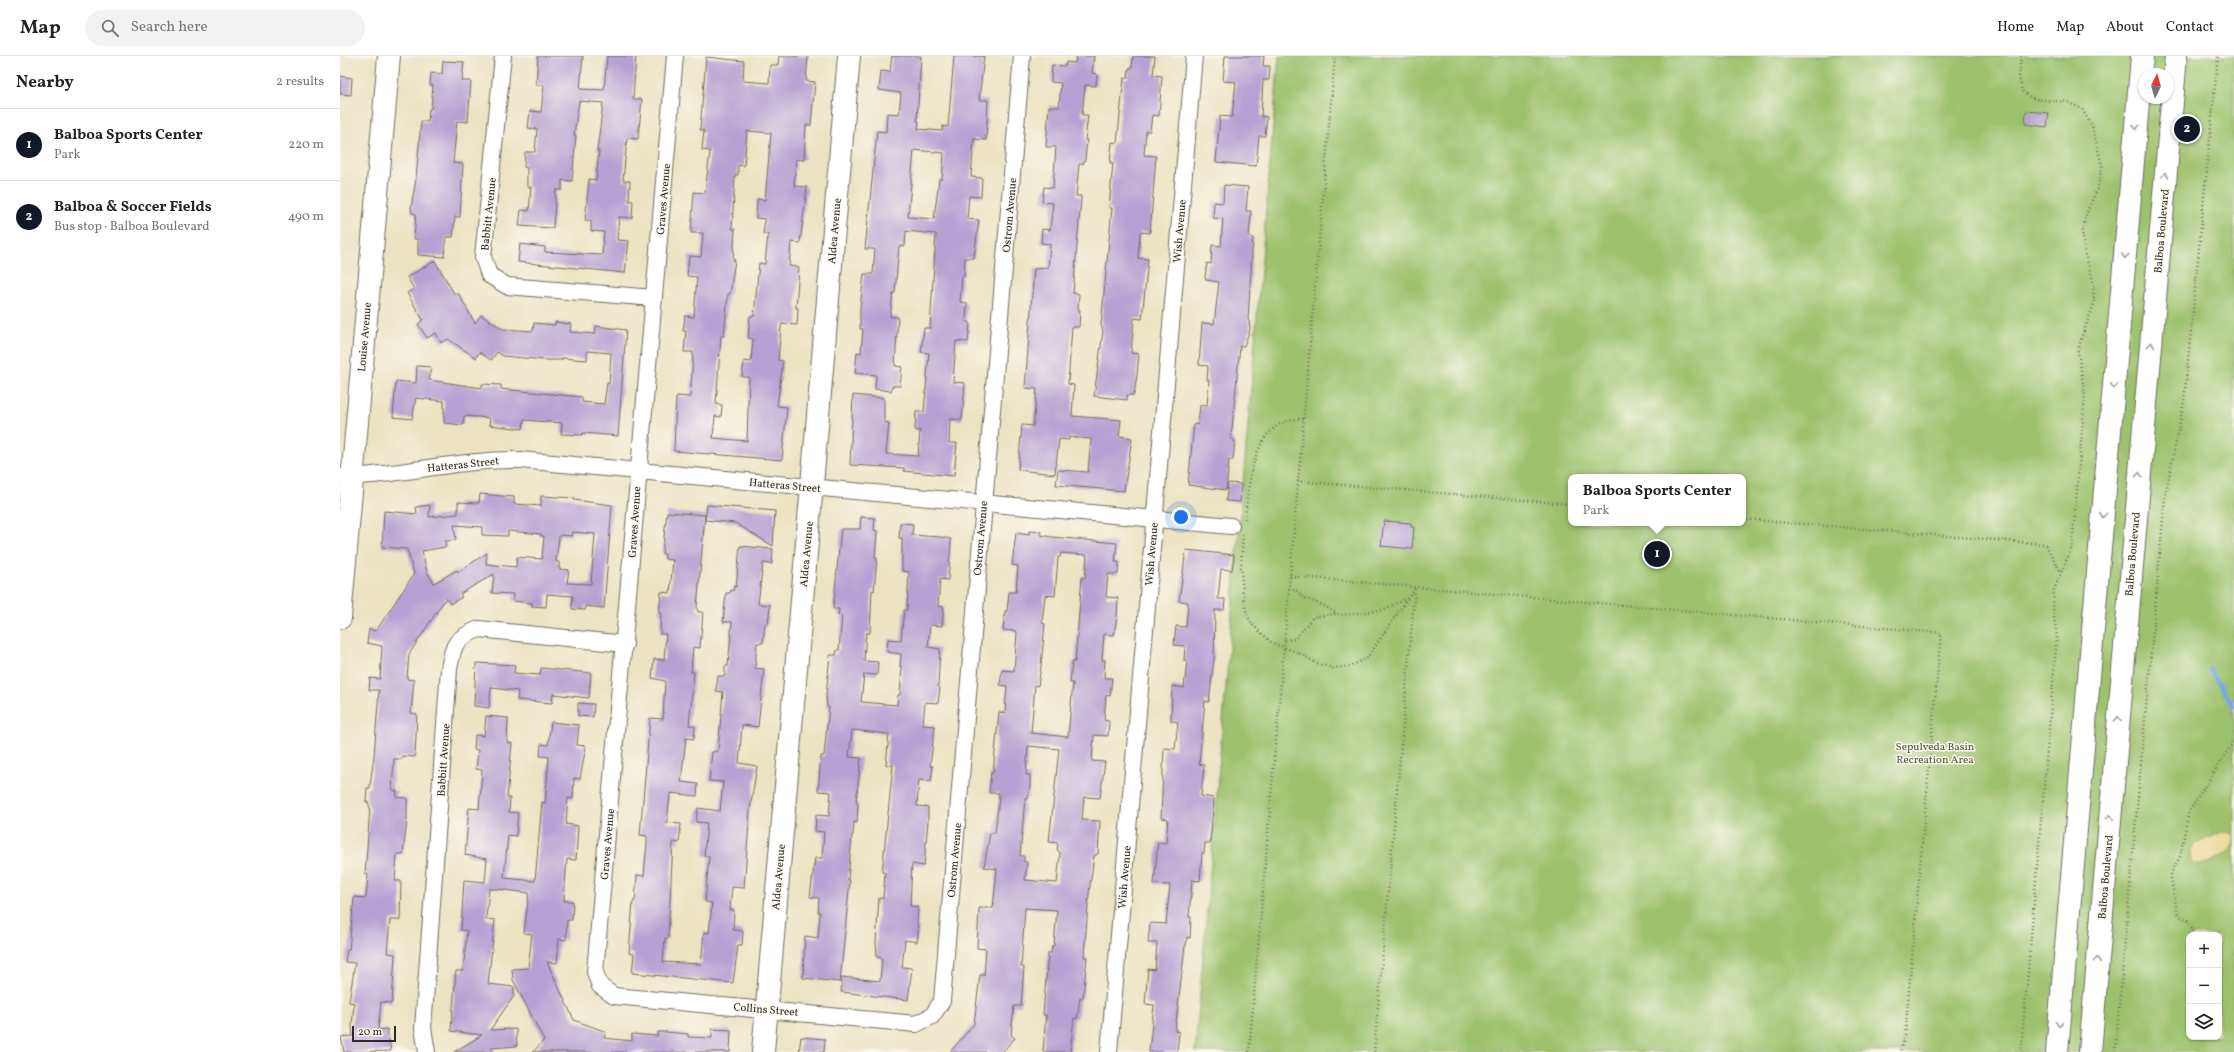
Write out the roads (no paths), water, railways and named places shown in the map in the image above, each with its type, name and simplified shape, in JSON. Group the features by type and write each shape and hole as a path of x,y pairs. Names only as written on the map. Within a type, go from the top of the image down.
{"main road":[{"name":"Louise Avenue","path":"340,618 346,477 389,56"},
{"name":"Aldea Avenue","path":"763,1052 849,56"},
{"path":"2057,1052 2139,104"},
{"name":"Balboa Boulevard","path":"2090,1052 2170,104"},
{"path":"2096,594 2129,597"},
{"path":"2061,996 2094,999"}],"street":[{"name":"Babbitt Avenue","path":"503,56 483,257 489,275 507,286 654,298"},
{"name":"Graves Avenue","path":"600,986 595,972 625,644 638,471 675,56"},
{"name":"Ostrom Avenue","path":"932,1016 942,1001 1022,56"},
{"name":"Wish Avenue","path":"1109,1052 1194,56"},
{"name":"Hatteras Street","path":"346,477 498,460 638,471 1238,527"},
{"name":"Babbitt Avenue","path":"427,1052 423,1028 449,669 453,648 461,636 479,629 625,644"},
{"name":"Collins Street","path":"600,986 614,996 916,1024 932,1016"}],"waterway":[{"path":"2209,669 2234,706"}],"place":[{"name":"Balboa & Soccer Fields","path":"2187,129"},
{"name":"Balboa Sports Center","path":"1657,554"}],"park label":[{"name":"Sepulveda Basin Recreation Area","path":"1935,752"}]}
